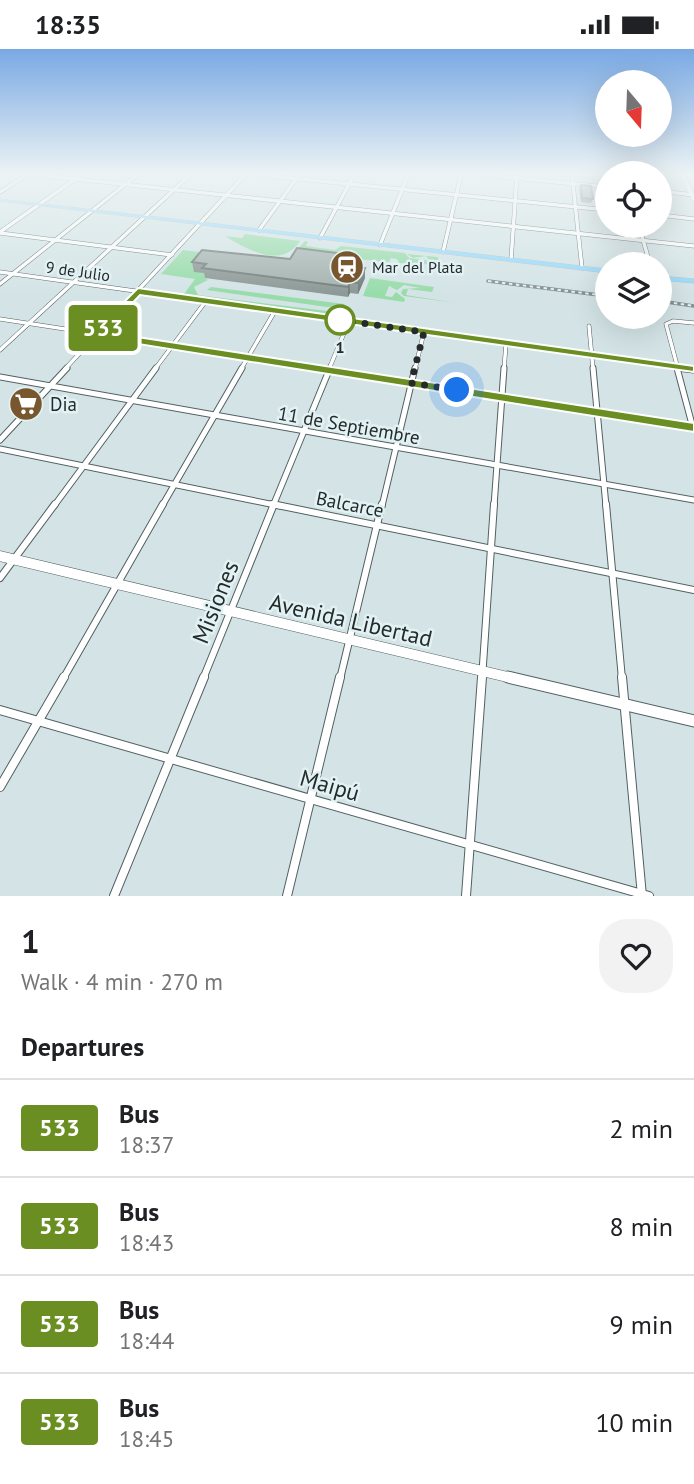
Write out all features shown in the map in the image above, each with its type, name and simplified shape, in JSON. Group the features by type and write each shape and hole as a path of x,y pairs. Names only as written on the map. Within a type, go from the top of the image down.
{"main road":[{"path":"123,215 595,270"},
{"path":"672,279 694,281"},
{"name":"Avenida Libertad","path":"0,556 694,721"}],"street":[{"path":"0,232 25,215"},
{"path":"0,285 88,215"},
{"path":"0,350 148,215"},
{"path":"0,440 209,215"},
{"path":"259,230 270,215"},
{"path":"320,238 333,215"},
{"path":"380,245 392,215"},
{"path":"397,215 694,246"},
{"path":"443,252 451,215"},
{"path":"511,260 514,215"},
{"path":"576,215 582,268"},
{"path":"672,216 694,219"},
{"path":"0,232 172,255"},
{"path":"642,238 646,252"},
{"name":"9 de Julio","path":"0,272 694,370"},
{"path":"0,578 206,301"},
{"path":"0,787 275,311"},
{"path":"0,319 694,428 667,329"},
{"name":"Misiones","path":"114,896 349,321"},
{"path":"672,321 694,323"},
{"path":"589,326 623,704 644,895"},
{"path":"287,896 424,332"},
{"path":"466,896 506,344"},
{"name":"11 de Septiembre","path":"0,376 694,500"},
{"name":"Balcarce","path":"0,449 694,590"},
{"name":"Maipú","path":"0,710 644,895"}],"green space":[{"path":"245,234 300,241 292,250 274,256 253,251 225,236 242,238"},
{"path":"305,241 308,242 306,246 335,250 341,246 405,253 409,258 430,261 426,256 413,258 407,254 437,257 444,265 399,263 397,259 391,258 389,262 294,253"},
{"path":"183,250 265,260 208,274 205,278 208,280 194,287 198,295 343,313 346,317 184,294 195,279 161,274"},
{"path":"370,278 434,287 432,292 408,289 406,295 456,303 404,296 401,293 403,289 420,288 404,285 397,290 389,286 385,296 392,297 396,292 405,299 404,302 363,296"},
{"path":"211,287 346,306 327,307 207,290"}],"building":[{"path":"297,248 337,253 332,264 365,268 358,283 350,282 348,287 202,268 206,264 192,262 202,250 290,259"}],"railway":[{"path":"488,281 595,294"},
{"path":"672,303 694,306"}],"bus line":[{"name":"533","path":"694,370 138,291 98,334 694,427"}],"place":[{"name":"Mar del Plata","path":"347,267"},
{"name":"1","path":"340,320"},
{"name":"Dia","path":"26,404"}],"route":[{"path":"340,320 424,332 411,383 457,390"}]}
